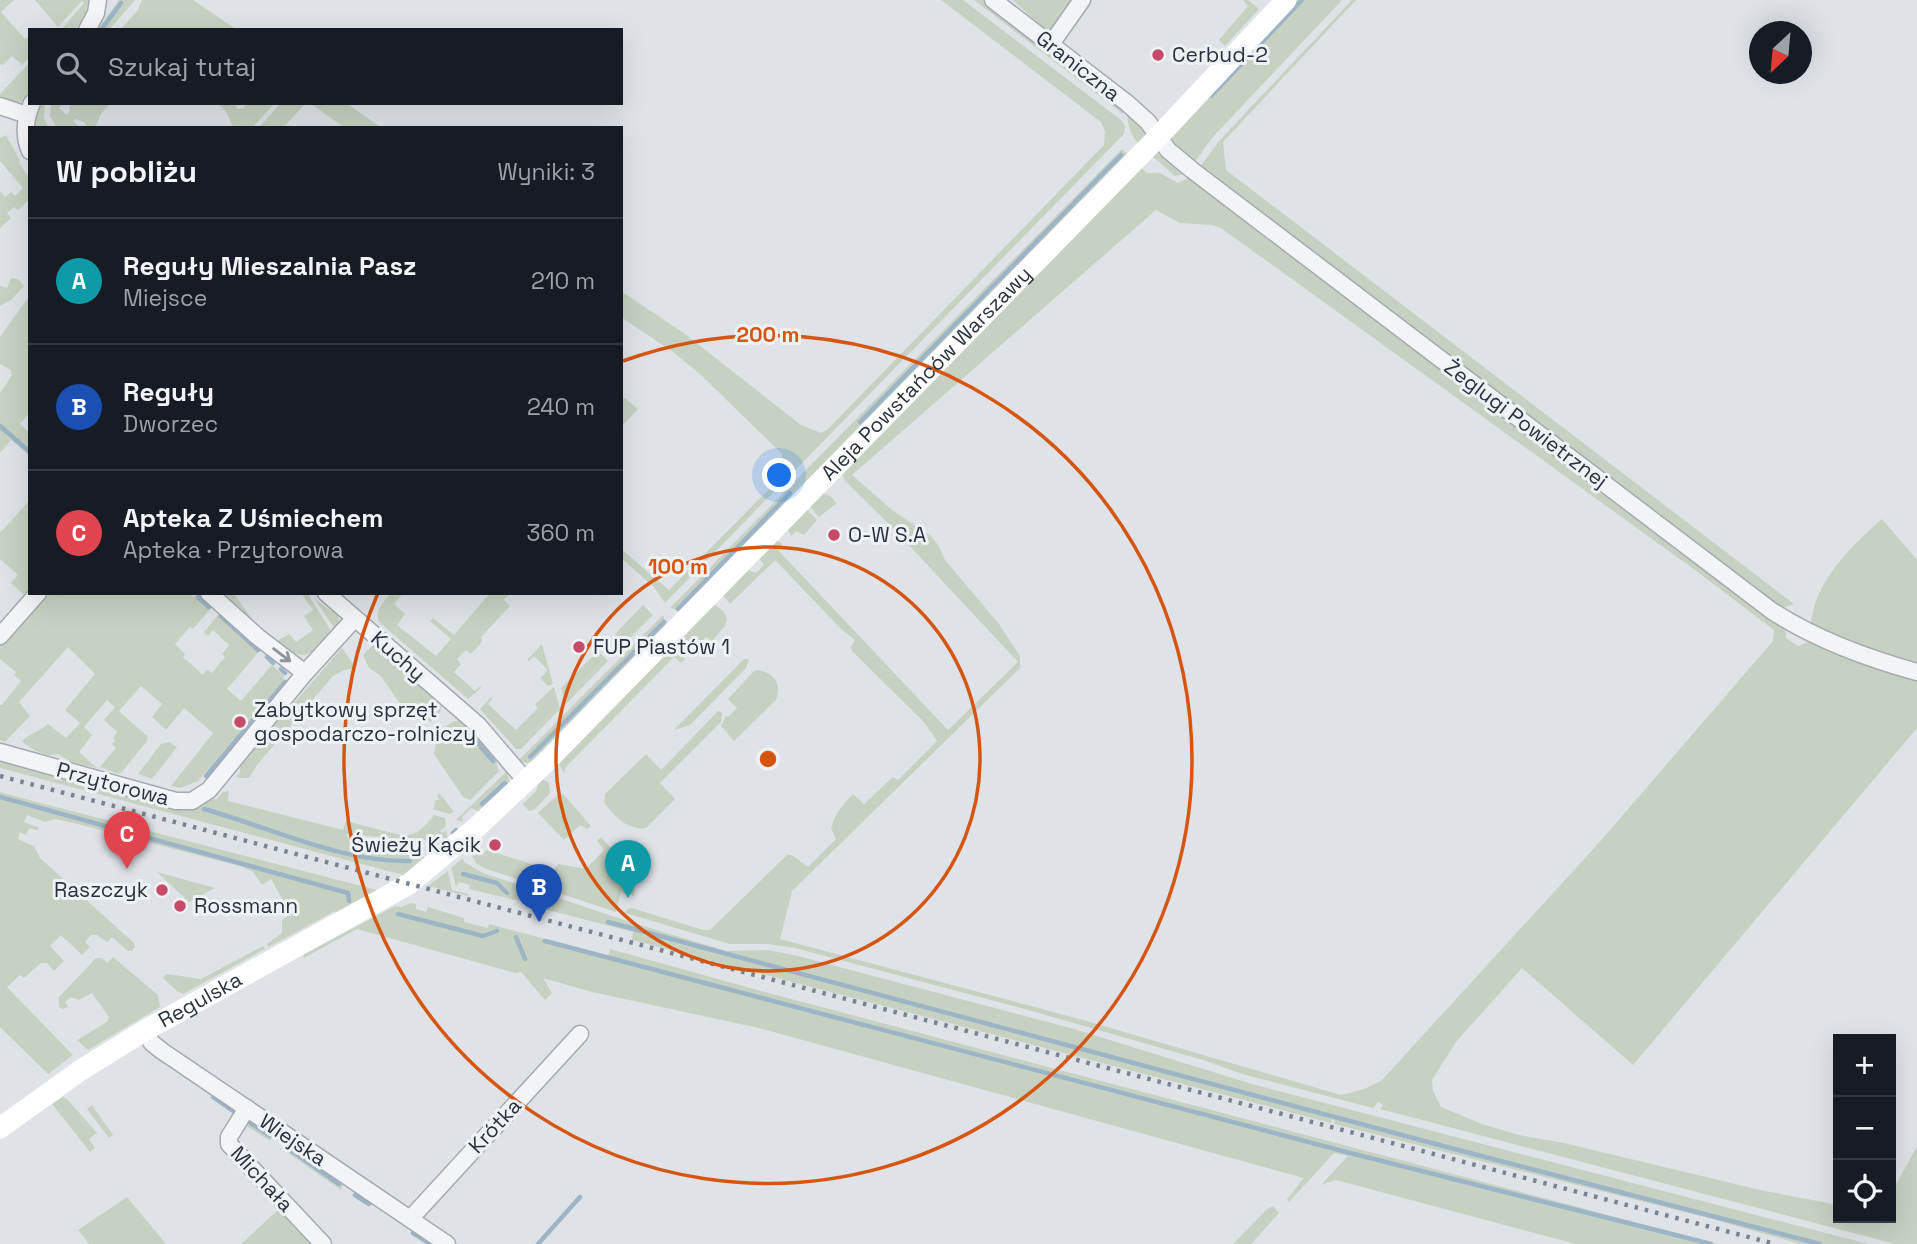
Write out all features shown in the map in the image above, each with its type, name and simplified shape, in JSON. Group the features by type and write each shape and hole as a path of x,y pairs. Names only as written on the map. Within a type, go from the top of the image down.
{"street":[{"path":"88,28 96,13 98,0"},
{"name":"Graniczna","path":"993,0 1127,103 1148,122 1158,137"},
{"path":"1051,44 1082,0"},
{"name":"Aleja Powstańców Warszawy","path":"409,884 468,836 526,781 1158,137 1286,0"},
{"path":"0,106 30,109 25,133 28,144"},
{"name":"Żeglugi Powietrznej","path":"1158,137 1172,154 1772,611 1842,648 1917,672"},
{"path":"0,636 36,595"},
{"path":"211,595 258,637 305,673"},
{"name":"Kuchy","path":"328,595 478,725 526,781"},
{"name":"Przytorowa","path":"0,752 176,801 192,801 209,790 305,673 355,618"},
{"name":"Regulska","path":"0,1128 81,1070 144,1031 409,884"},
{"name":"Wiejska","path":"144,1031 155,1046 447,1244"},
{"name":"Krótka","path":"410,1219 580,1034"},
{"name":"Michała","path":"247,1108 228,1138 229,1144 323,1244"}],"green space":[{"path":"0,0 14,0 1,12 25,39 28,37 28,59 22,65 12,56 3,65 0,64"},
{"path":"35,0 89,0 85,15 76,28 63,28 84,3 82,1 58,27"},
{"path":"119,0 135,0 111,28 98,28"},
{"path":"142,0 193,0 234,28 122,28 138,10"},
{"path":"941,0 963,0 1121,120 1125,126 1124,134 665,603 653,586 623,560 623,551 669,590 782,476 782,454 700,374 623,318 623,292 685,334 801,425 821,433 827,430 1104,145 1105,131 1101,122"},
{"path":"974,0 984,0 1124,109 1123,114"},
{"path":"1013,0 1076,0 1049,34"},
{"path":"1243,0 1248,0 1259,9 1225,46 1219,40 1248,6"},
{"path":"1297,0 1342,0 1212,138 1194,163 1170,142 1172,133"},
{"path":"1352,0 1356,0 1223,142 1226,170 1794,604 1779,609 1200,167 1220,140"},
{"path":"28,64 28,95 24,100 19,103 0,101 0,94"},
{"path":"41,105 45,105 44,118 48,126 34,126"},
{"path":"51,105 61,105 59,108 67,115 69,105 108,105 96,126 87,126 76,119 73,121 78,126 56,126 50,116"},
{"path":"220,105 235,105 238,109 245,105 273,105 254,126 232,126 227,113"},
{"path":"279,105 304,105 285,126 260,126"},
{"path":"313,105 349,105 379,126 342,126"},
{"path":"1128,112 1144,128 1145,136 1139,144 1130,129"},
{"path":"6,135 28,176 28,201 18,210 14,207 7,213 11,218 0,228 0,191 5,197 11,192 15,196 23,188 0,161 0,138"},
{"path":"1122,149 1128,155 683,610 670,608"},
{"path":"1156,153 1184,170 1184,174 1175,176 1151,155"},
{"path":"1140,166 1147,173 1160,173 1178,183 1189,178 1196,181 1781,626 1786,638 1798,646 1810,641 1917,678 1917,728 1633,1065 1522,968 1456,1042 1432,1080 1433,1091 1441,1107 1482,1124 1519,1135 1828,1203 1833,1205 1833,1223 1896,1223 1896,1185 1917,1146 1917,1244 1895,1244 1380,1109 1383,1105 1378,1102 1373,1108 1242,1074 1203,1060 1021,1008 795,948 767,944 730,944 625,913 632,908 710,930 787,855 792,855 808,867 836,839 831,828 840,810 853,794 864,804 893,777 898,780 937,741 924,722 852,651 855,640 841,629 775,560 730,604 723,595 746,569 756,573 764,565 759,558 776,540 783,544 778,550 948,730 1018,662 892,527 845,481 841,471","holes":["1156,210 1180,223 1221,228 1774,630 1773,641 1597,845 1382,1080 1341,1095 1083,1020 780,939 792,891 1020,668 1020,656 999,624 945,560 931,536 892,510 852,475"]},
{"path":"11,278 18,279 24,286 11,300 0,306 0,286 7,288"},
{"path":"28,298 28,414 20,424 28,431 28,454 11,440 0,453 0,393 12,375 11,370 0,364 0,337"},
{"path":"623,397 638,409 623,425"},
{"path":"823,493 837,503 819,517 809,506"},
{"path":"28,502 27,598 11,583 18,575 0,559 0,533"},
{"path":"806,508 817,520 804,535 796,531 791,536 787,528"},
{"path":"1882,519 1917,560 1917,666 1811,627 1818,596 1835,567"},
{"path":"43,595 203,595 211,602 212,607 193,629 190,627 175,644 185,654 183,657 203,675 207,670 212,673 225,657 222,654 229,645 213,630 208,636 204,632 218,615 223,614 261,649 227,689 241,701 272,665 283,675 284,680 198,781 180,788 171,786 213,733 184,708 166,730 152,717 162,704 141,686 119,711 148,737 121,773 100,767 116,748 112,744 117,732 104,720 115,707 107,700 84,727 92,735 79,752 97,768 71,762 58,754 39,752 22,741 48,724 66,738 80,723 65,710 95,674 68,647 19,702 30,716 5,742 0,740 0,705 21,681 14,675 16,672 0,659 0,644"},
{"path":"218,595 235,595 252,622"},
{"path":"302,595 308,595 333,634 318,648 300,655 276,642 289,634 296,642 313,630 304,616 313,610"},
{"path":"389,595 401,595 394,604 405,614 397,625 436,656 451,639 430,621 433,618 454,635 488,595 508,595 504,600 510,606 481,637 482,642 471,654 466,650 457,659 461,664 454,672 475,691 480,686 481,688 468,699 379,622 379,610"},
{"path":"314,598 336,612 339,619 336,631"},
{"path":"714,604 727,618 725,626 712,641 706,637 697,646 692,642 680,654 685,659 681,663 674,657 565,768 564,774 559,763"},
{"path":"643,605 653,615 625,643 615,634"},
{"path":"663,615 667,627 533,762 519,760"},
{"path":"374,644 440,702 440,712 430,722 427,719 411,720 381,676 369,668 363,655"},
{"path":"542,644 553,684 548,686 540,678 548,670 534,656 527,660"},
{"path":"342,648 356,668 333,676 249,778 236,776 240,773 240,765"},
{"path":"598,651 608,661 566,704 561,688"},
{"path":"744,659 749,659 746,668 690,725 674,730"},
{"path":"755,670 775,679 778,694 776,700 734,741 721,726 726,716 737,708 728,699"},
{"path":"554,687 560,709 521,749 516,749 480,709 491,697 488,704 516,730 538,708 535,704"},
{"path":"718,711 722,712 721,722 660,783 675,799 646,828 628,825 612,812 604,802 605,794 646,754 661,770"},
{"path":"454,721 462,721 468,725 499,760 496,763 499,771 470,800 463,797 434,754 438,735 436,732"},
{"path":"169,742 177,747 152,779 138,774 161,744"},
{"path":"0,759 174,808 199,808 229,791 228,801 343,830 346,821 404,836 418,831 434,815 445,818 446,826 440,831 443,833 446,830 448,840 441,847 420,838 346,834 350,842 402,845 420,853 428,861 407,876 0,768"},
{"path":"507,771 510,784 481,813 471,808 462,817 463,822 456,820"},
{"path":"541,778 549,783 550,793 534,810 529,811 523,804 536,791"},
{"path":"0,792 377,890 338,916 335,911 269,947 267,944 282,933 282,920 291,914 271,879 262,885 253,872 243,867 70,822 55,819 45,822 27,815 24,822 39,828 29,828 26,835 20,832 18,839 34,846 40,858 134,943 135,947 128,951 112,937 107,942 97,935 91,935 85,942 90,947 82,955 61,935 50,946 64,961 54,971 47,963 41,963 24,978 20,975 7,987 73,1055 48,1074 0,1027"},
{"path":"440,794 454,812 449,814 433,809 436,800 439,800 437,795"},
{"path":"563,794 591,826 587,829 580,825 564,840 538,813 554,798"},
{"path":"601,837 624,864 635,888 634,896 621,892 616,912 484,868 476,863 472,856 488,850 552,871 558,864 586,869 604,850 597,841"},
{"path":"463,858 464,862 483,873 727,951 768,950 798,956 1074,1029 1252,1084 1868,1244 1800,1244 1708,1218 1334,1124 1335,1120 1332,1119 1331,1123 632,940 633,932 544,909 544,904 469,889 470,885 459,882 456,887 451,868"},
{"path":"448,871 452,890 468,896 428,886"},
{"path":"157,872 215,888 189,902"},
{"path":"416,904 416,909 426,912 428,907 464,918 464,922 488,928 489,924 608,956 610,949 1718,1244 1576,1244 1336,1180 1321,1185 1348,1156 1334,1153 1289,1202 1287,1199 1304,1178 759,1028 592,992 543,978 552,993 545,1000 521,972 515,973 357,929 304,958 303,955 395,906"},
{"path":"263,946 265,949 183,994 163,978 167,974 201,979"},
{"path":"113,957 158,995 160,1007 88,1050 77,1040 107,1022 109,1017 92,993 79,1000 71,997 65,1002 68,1007 63,1009 59,1007 59,997 96,958 102,958 107,963"},
{"path":"63,1097 97,1133 89,1139 95,1148 90,1152 52,1104"},
{"path":"92,1105 113,1135 109,1138 87,1109"},
{"path":"251,1118 273,1133 270,1141 242,1123"},
{"path":"288,1143 344,1181 341,1190 281,1148"},
{"path":"127,1197 166,1244 89,1244 78,1230"},
{"path":"1273,1206 1279,1213 1251,1244 1233,1244 1267,1209"},
{"path":"281,1207 290,1216 291,1224 299,1233 306,1232 317,1244 241,1244"}],"waterway":[{"path":"1211,96 1302,0"},
{"path":"102,28 121,3"},
{"path":"860,422 1121,155"},
{"path":"0,426 28,450"},
{"path":"678,609 790,493"},
{"path":"198,597 209,607"},
{"path":"221,616 258,650"},
{"path":"530,757 664,622"},
{"path":"267,657 273,663"},
{"path":"281,669 285,673"},
{"path":"206,776 285,682"},
{"path":"466,729 493,761"},
{"path":"482,804 505,783"},
{"path":"0,797 348,893 349,901"},
{"path":"204,809 332,850 384,860 410,861"},
{"path":"453,833 456,830"},
{"path":"463,874 497,883 507,893"},
{"path":"398,914 483,936 497,931"},
{"path":"608,922 1820,1244"},
{"path":"516,937 525,959"},
{"path":"545,941 1354,1154 1711,1244"},
{"path":"213,1097 233,1111"},
{"path":"249,1122 270,1136"},
{"path":"286,1147 339,1184"},
{"path":"355,1195 369,1204"},
{"path":"538,1244 580,1197"},
{"path":"413,1233 430,1244"}],"railway":[{"path":"0,776 1775,1244"}],"place":[{"name":"Cerbud-2","path":"1158,55"},
{"name":"O-W S.A","path":"834,535"},
{"name":"FUP Piastów 1","path":"579,647"},
{"name":"Zabytkowy sprzęt gospodarczo-rolniczy","path":"240,722"},
{"name":"Świeży Kącik","path":"495,845"},
{"name":"Apteka Z Uśmiechem","path":"127,869"},
{"name":"Raszczyk","path":"162,890"},
{"name":"Reguły Mieszalnia Pasz","path":"628,898"},
{"name":"Rossmann","path":"180,906"},
{"name":"Reguły","path":"539,922"}]}
